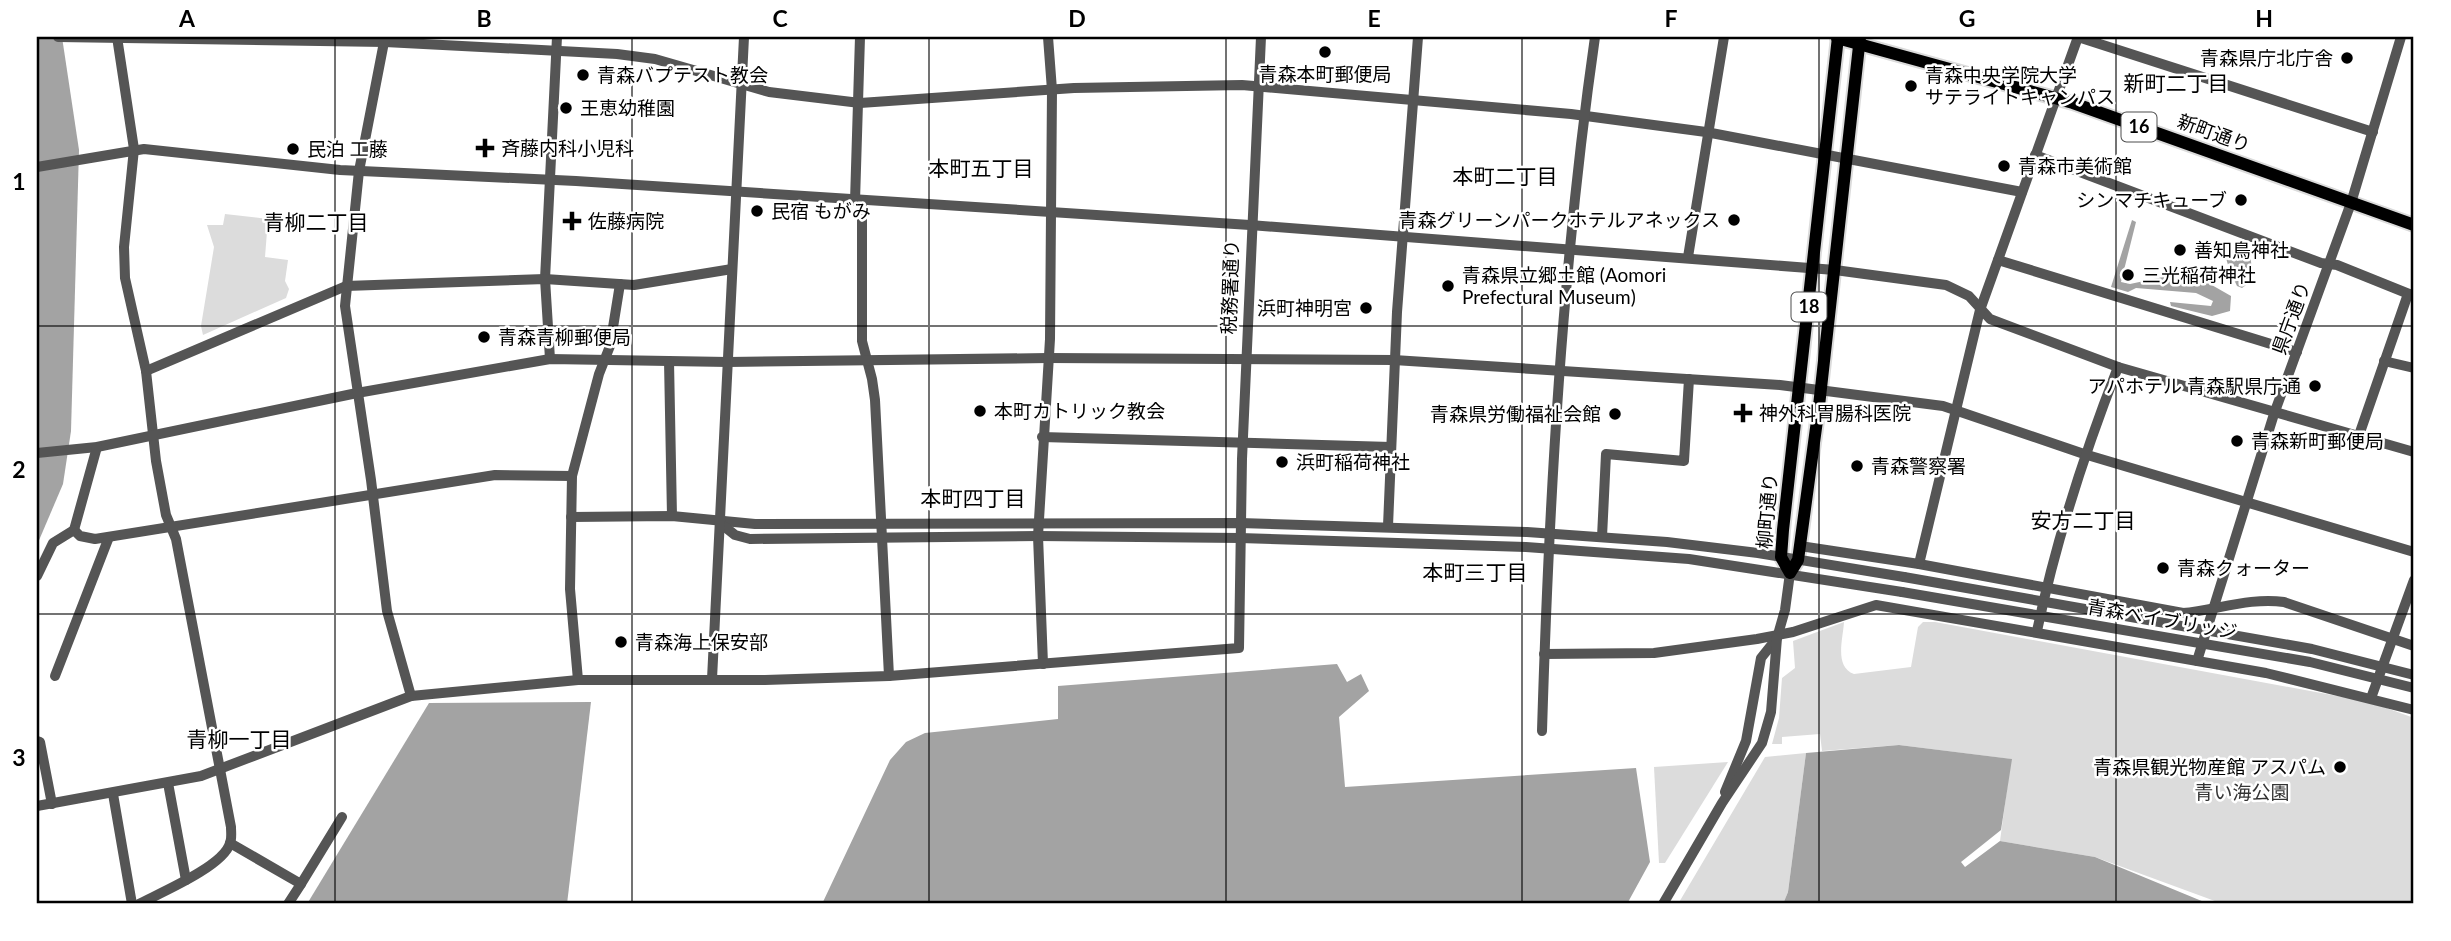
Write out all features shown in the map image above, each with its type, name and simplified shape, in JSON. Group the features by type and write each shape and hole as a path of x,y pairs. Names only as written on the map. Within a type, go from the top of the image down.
{"main road":[{"name":"新町通り","path":"1834,37 1860,40 2056,99 2414,225"},
{"name":"柳町通り","path":"1834,37 1826,155 1781,557 1790,573 1798,560 1821,390 1860,40"}],"street":[{"path":"58,37 385,39 556,50 655,59 743,86 860,103 1052,90 1258,86 1583,115 1706,132 2022,192"},
{"path":"550,359 545,279 557,37"},
{"path":"712,679 744,37"},
{"path":"860,37 858,201 862,341 874,400 889,676"},
{"path":"37,806 168,783 219,769 411,696 578,680 889,676 1043,664 1038,522 1048,358 1052,214 1052,90 1048,37"},
{"name":"税務署通り","path":"1043,664 1236,650 1241,643 1242,442 1250,225 1261,37"},
{"path":"1388,526 1394,360 1418,37"},
{"path":"1542,731 1560,370 1583,115 1595,37"},
{"path":"1688,257 1706,132 1724,37"},
{"path":"1919,564 1980,310 2078,37 2373,132"},
{"name":"県庁通り","path":"2197,661 2274,414 2351,203 2401,37"},
{"path":"117,38 134,149 124,264 146,371 166,515 171,527 231,827 230,843 221,856 186,880 139,904"},
{"path":"385,39 359,171 345,306 387,611 411,696"},
{"path":"37,167 134,149 359,171 551,180 1250,225 1835,270 1946,285 1969,296 1990,319 2118,367 2414,453"},
{"path":"2035,155 2321,263 2330,262 2411,295 2384,361 2358,438"},
{"path":"1998,260 2297,352"},
{"path":"146,371 346,286 545,279 620,284 649,283 732,269"},
{"path":"578,680 571,601 572,476 610,346 620,284"},
{"path":"37,453 97,447 356,393 550,359 728,362 1048,358 1394,360 1800,387 1956,410 2084,454 2414,552"},
{"path":"669,361 671,516"},
{"path":"2384,361 2414,368"},
{"path":"2037,631 2046,587 2084,454 2118,367"},
{"path":"1602,537 1606,454 1684,461 1689,379"},
{"path":"1042,437 1391,447"},
{"path":"37,576 53,543 74,530 97,447"},
{"path":"74,530 88,538 109,537 495,475 572,476"},
{"path":"571,517 705,517 720,523"},
{"name":"青森ベイブリッジ","path":"720,523 1240,523 1388,526 1602,537 1781,557 1904,577 2312,649 2414,674"},
{"name":"青森ベイブリッジ","path":"720,523 741,538 1240,538 1549,549 1689,559 1790,573 2310,662 2414,688"},
{"path":"55,676 109,537"},
{"path":"1800,546 1919,564 2183,613 2211,611 2267,599 2284,601 2414,646"},
{"path":"1663,904 1722,803 1757,753 1768,726 1777,637 1790,573"},
{"path":"2371,698 2414,580"},
{"path":"1544,654 1654,653 1777,637 1876,605 2266,673 2414,710"},
{"path":"1722,803 1746,741 1761,658 1777,637"},
{"path":"37,741 40,742 52,804"},
{"path":"168,783 186,880"},
{"path":"113,794 132,904"},
{"path":"288,904 342,817"},
{"path":"230,843 301,884"}],"green space":[{"path":"225,214 268,219 265,257 288,260 285,281 289,289 286,298 203,335 201,326 214,247 207,225 223,225"},
{"name":"青い海公園","path":"1844,622 1842,659 1848,670 1854,674 1911,667 1918,627 1923,622 1935,622 2370,702 2414,718 2414,904 2223,904 2095,857 2000,841 2011,759 1899,745 1822,751 1820,734 1782,737 1782,744 1772,744 1779,718 1782,678 1795,668 1793,641"},
{"path":"1806,753 1788,892 1783,904 1678,904 1765,757"},
{"path":"1728,762 1665,863 1659,863 1654,767"}],"shaded area":[{"path":"37,37 62,37 79,150 71,431 63,484 37,545"},
{"path":"2132,220 2136,222 2121,282 2130,284 2163,277 2187,283 2203,280 2231,296 2230,311 2212,316 2171,306 2170,302 2211,306 2213,301 2196,293 2136,288 2128,292 2111,287"},
{"path":"2240,246 2249,251 2252,267 2251,277 2242,288 2237,286 2225,253"},
{"path":"1337,664 1347,682 1361,674 1369,691 1339,717 1345,787 1636,768 1650,862 1627,904 822,904 890,760 906,742 925,733 1058,719 1058,686"},
{"path":"591,702 567,904 307,904 429,703"},
{"path":"1899,745 2012,759 2001,830 1961,862 1965,867 2000,841 2095,857 2209,904 1783,904 1788,892 1806,753"}],"place":[{"name":"青森本町郵便局","path":"1325,52"},
{"name":"青森県庁北庁舎","path":"2347,58"},
{"name":"青森バプテスト教会","path":"583,75"},
{"name":"青森中央学院大学 サテライトキャンパス","path":"1911,86"},
{"name":"王恵幼稚園","path":"566,108"},
{"name":"斉藤内科小児科","path":"485,148"},
{"name":"民泊 工藤","path":"293,149"},
{"name":"青森市美術館","path":"2004,166"},
{"name":"シンマチキューブ","path":"2241,200"},
{"name":"民宿 もがみ","path":"757,211"},
{"name":"青森グリーンパークホテルアネックス","path":"1734,220"},
{"name":"佐藤病院","path":"572,221"},
{"name":"善知鳥神社","path":"2180,250"},
{"name":"三光稲荷神社","path":"2128,275"},
{"name":"青森県立郷土館 (Aomori Prefectural Museum)","path":"1448,286"},
{"name":"浜町神明宮","path":"1366,308"},
{"name":"青森青柳郵便局","path":"484,337"},
{"name":"アパホテル 青森駅県庁通","path":"2315,386"},
{"name":"本町カトリック教会","path":"980,411"},
{"name":"神外科胃腸科医院","path":"1743,413"},
{"name":"青森県労働福祉会館","path":"1615,414"},
{"name":"青森新町郵便局","path":"2237,441"},
{"name":"浜町稲荷神社","path":"1282,462"},
{"name":"青森警察署","path":"1857,466"},
{"name":"青森クォーター","path":"2163,568"},
{"name":"青森海上保安部","path":"621,642"},
{"name":"青森県観光物産館 アスパム","path":"2340,767"}],"district":[{"name":"新町二丁目","path":"2176,84"},
{"name":"本町五丁目","path":"981,169"},
{"name":"本町二丁目","path":"1505,177"},
{"name":"青柳二丁目","path":"316,223"},
{"name":"本町四丁目","path":"973,499"},
{"name":"安方二丁目","path":"2083,521"},
{"name":"本町三丁目","path":"1475,573"},
{"name":"青柳一丁目","path":"239,740"}]}
